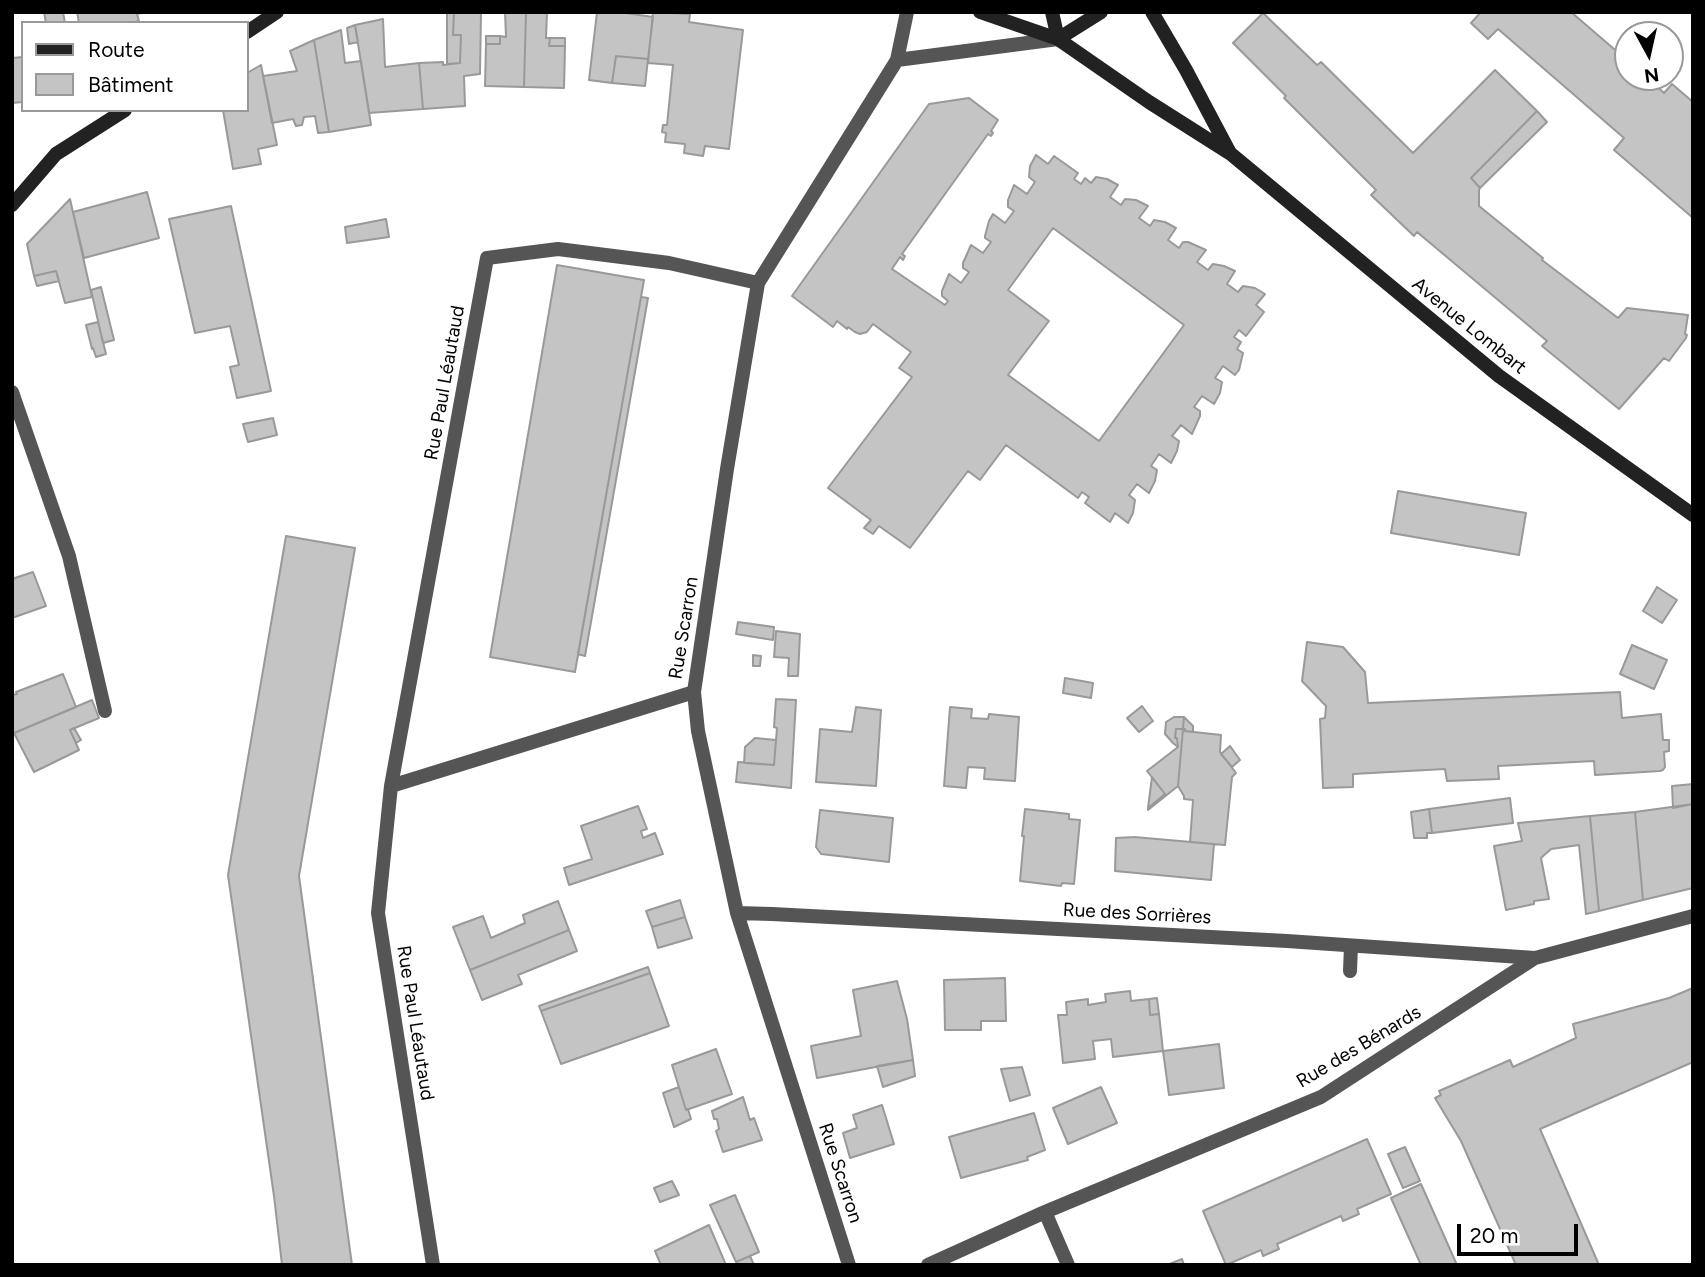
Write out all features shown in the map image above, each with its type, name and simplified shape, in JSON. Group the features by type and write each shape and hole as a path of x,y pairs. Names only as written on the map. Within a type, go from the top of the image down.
{"main road":[{"path":"248,31 277,12"},
{"name":"Avenue Lombart","path":"980,12 1058,39 1231,154 1499,376 1693,515"},
{"path":"1052,12 1058,39 1101,12"},
{"name":"Avenue Lombart","path":"1152,12 1231,154"},
{"path":"12,205 56,154 122,112"}],"street":[{"name":"Rue Scarron","path":"849,1265 737,914 698,730 694,692 758,283 897,60 907,12"},
{"path":"897,60 1058,39"},
{"name":"Rue Paul Léautaud","path":"433,1265 378,913 391,786 487,258 558,249 669,263 758,283"},
{"path":"12,392 69,556 105,711"},
{"path":"391,786 694,692"},
{"name":"Rue des Sorrières","path":"737,914 1246,939 1535,958"},
{"name":"Rue des Bénards","path":"928,1265 1045,1212 1321,1097 1535,958 1693,916"},
{"path":"1350,971 1351,946"},
{"path":"1045,1212 1068,1265"}],"building":[{"path":"44,12 63,12 65,21 46,21"},
{"path":"77,12 145,12 137,14 139,21 79,21"},
{"path":"447,12 454,12 453,35 461,35 460,63 447,64"},
{"path":"454,12 481,12 480,74 464,76 465,106 423,109 419,63 460,63 461,35 453,35"},
{"path":"505,12 526,12 524,87 485,86 486,44 500,44 500,36 506,37"},
{"path":"526,12 547,12 546,38 550,38 549,46 565,46 564,88 524,87"},
{"path":"597,12 653,17 648,59 616,56 612,83 589,80"},
{"path":"653,12 690,14 689,22 743,30 729,149 705,146 703,156 684,153 685,144 665,142 666,133 662,132 663,125 667,125 673,65 648,63"},
{"path":"1481,12 1571,12 1614,49 1614,91 1680,91 1693,102 1693,218 1614,150 1624,138 1498,29 1488,39 1471,23"},
{"path":"1263,13 1317,65 1321,62 1413,153 1495,70 1537,111 1471,178 1480,188 1479,206 1543,258 1542,260 1618,318 1627,308 1688,315 1686,338 1669,361 1664,358 1619,409 1542,346 1547,341 1417,232 1414,236 1371,195 1376,190 1233,43"},
{"path":"383,19 385,67 419,63 423,109 369,113 355,25"},
{"path":"355,25 358,42 349,44 347,28"},
{"path":"341,30 345,63 361,61 371,125 329,132 314,40"},
{"path":"486,36 500,36 500,44 486,44"},
{"path":"550,38 565,38 565,46 549,46"},
{"path":"314,40 329,132 318,133 315,116 304,117 302,125 296,126 293,119 272,123 263,76 297,71 290,51"},
{"path":"616,56 648,59 645,86 612,83"},
{"path":"21,57 21,102 12,103 12,58"},
{"path":"261,65 277,145 258,149 261,164 233,169 223,112 248,112 248,72"},
{"path":"969,98 998,120 991,136 988,134 902,254 905,256 903,260 900,257 892,269 945,305 948,301 942,296 942,291 949,274 961,283 969,272 963,268 963,263 971,245 983,253 991,242 985,236 993,214 1005,223 1014,211 1008,207 1008,200 1014,185 1027,194 1035,182 1029,177 1030,166 1036,155 1048,164 1054,156 1078,173 1074,179 1081,184 1085,178 1091,183 1096,177 1118,185 1110,197 1121,205 1125,199 1136,200 1148,206 1139,218 1150,226 1154,220 1176,228 1168,240 1179,248 1183,242 1188,242 1206,250 1197,262 1208,270 1213,264 1235,271 1227,284 1238,292 1243,286 1255,288 1265,294 1256,305 1264,312 1246,336 1239,330 1234,337 1241,342 1237,349 1243,353 1239,370 1235,375 1223,366 1215,378 1222,382 1214,404 1202,396 1194,407 1200,411 1200,416 1192,434 1181,425 1172,436 1179,441 1171,463 1159,454 1151,466 1157,470 1149,493 1137,484 1129,495 1135,500 1128,523 1115,513 1110,522 1085,503 1089,497 1082,492 1078,498 1006,445 980,480 968,471 910,548 879,526 873,534 864,528 871,520 828,488 912,377 899,368 911,352 873,324 867,332 860,334 837,321 833,327 792,296 929,104","holes":["1053,228 1184,325 1099,441 1008,375 1049,321 1008,290"]},
{"path":"1537,111 1547,122 1480,188 1471,178"},
{"path":"147,192 159,238 84,258 73,212"},
{"path":"70,199 92,297 65,303 56,271 34,276 27,244"},
{"path":"231,206 271,391 237,398 230,367 239,365 230,326 195,333 169,219"},
{"path":"386,219 389,237 347,243 345,227"},
{"path":"557,265 644,280 575,672 490,657"},
{"path":"56,271 59,281 37,286 34,276"},
{"path":"101,287 114,340 103,343 91,290"},
{"path":"641,297 648,298 585,656 578,654"},
{"path":"98,322 106,354 96,357 86,325"},
{"path":"273,418 277,435 248,442 243,424"},
{"path":"1398,491 1526,513 1519,555 1391,533"},
{"path":"286,536 355,548 299,876 352,1265 282,1265 228,875"},
{"path":"33,572 46,606 12,618 12,579"},
{"path":"1657,587 1677,600 1662,623 1643,611"},
{"path":"738,622 774,627 773,640 736,634"},
{"path":"776,631 800,634 798,676 788,676 789,658 774,657"},
{"path":"1307,642 1343,647 1365,672 1368,703 1620,692 1622,718 1661,714 1663,740 1669,740 1669,751 1664,752 1665,767 1660,771 1595,775 1594,761 1498,766 1499,779 1447,781 1445,769 1353,774 1353,787 1323,788 1320,719 1325,718 1326,706 1302,681"},
{"path":"1632,645 1667,660 1654,689 1620,674"},
{"path":"753,655 761,656 760,666 753,666"},
{"path":"63,674 76,707 12,734 12,695"},
{"path":"1065,678 1093,683 1091,698 1063,693"},
{"path":"776,699 796,700 791,788 736,782 738,762 774,765"},
{"path":"92,700 99,718 70,730 79,750 34,772 14,733"},
{"path":"1142,706 1153,721 1139,732 1127,718"},
{"path":"856,707 881,710 876,786 816,782 820,729 852,732"},
{"path":"950,707 972,709 971,718 988,719 989,714 1019,717 1015,781 984,779 985,768 968,767 966,788 944,786"},
{"path":"1174,717 1184,717 1183,729 1176,729 1178,747 1165,734 1166,722"},
{"path":"1184,717 1193,726 1193,732 1183,729"},
{"path":"74,728 81,740 76,743 70,730"},
{"path":"1176,729 1183,729 1178,786 1148,810 1165,794 1147,771 1178,747"},
{"path":"1183,729 1221,735 1220,752 1236,773 1232,777 1225,845 1190,842 1193,800 1184,799 1178,786"},
{"path":"755,738 776,740 774,765 744,763 745,747"},
{"path":"1230,746 1240,760 1232,767 1221,754"},
{"path":"1152,777 1165,794 1148,808"},
{"path":"1693,784 1693,804 1673,808 1672,786"},
{"path":"1510,798 1513,823 1432,833 1429,809"},
{"path":"1693,804 1693,888 1643,900 1635,812"},
{"path":"638,806 647,829 641,831 643,838 655,833 663,854 569,885 564,868 592,859 581,826"},
{"path":"1025,809 1069,814 1069,819 1080,820 1074,884 1062,883 1061,886 1020,881"},
{"path":"1429,809 1432,833 1427,833 1427,838 1414,838 1411,812"},
{"path":"820,810 893,818 889,862 821,854 816,847"},
{"path":"1635,812 1643,900 1599,911 1590,816"},
{"path":"1590,816 1599,911 1586,914 1579,845 1551,849 1541,858 1549,899 1506,910 1494,846 1522,841 1518,823"},
{"path":"1116,838 1214,844 1211,880 1115,871"},
{"path":"680,900 685,917 652,927 646,911"},
{"path":"558,901 569,930 470,970 453,927 483,916 491,938 525,923 523,915"},
{"path":"685,917 692,938 658,948 652,927"},
{"path":"569,930 577,951 518,975 522,984 482,1000 470,970"},
{"path":"648,967 650,973 541,1011 539,1006"},
{"path":"650,973 669,1026 561,1064 541,1011"},
{"path":"1005,978 1006,1021 981,1021 981,1030 945,1030 944,980"},
{"path":"897,981 907,1019 913,1060 817,1078 811,1046 861,1036 853,990"},
{"path":"1693,988 1693,1062 1540,1129 1599,1265 1516,1265 1461,1141 1435,1098 1441,1095 1439,1091 1510,1060 1513,1067 1576,1038 1573,1024 1669,998"},
{"path":"1130,991 1131,1001 1149,999 1150,1015 1159,1014 1163,1051 1113,1057 1111,1039 1093,1041 1095,1059 1063,1063 1058,1015 1067,1015 1066,1002 1088,999 1088,1005 1106,1002 1105,994"},
{"path":"1157,998 1159,1014 1150,1015 1149,999"},
{"path":"1219,1044 1224,1088 1169,1095 1163,1051"},
{"path":"716,1049 732,1094 686,1110 672,1065"},
{"path":"913,1060 915,1076 883,1087 877,1066"},
{"path":"1022,1067 1030,1095 1010,1101 1001,1069"},
{"path":"679,1087 691,1119 674,1127 663,1093"},
{"path":"1101,1087 1117,1123 1068,1144 1053,1108"},
{"path":"743,1097 750,1120 754,1118 762,1140 723,1152 716,1131 719,1129 717,1119 714,1119 712,1111"},
{"path":"882,1105 894,1144 850,1158 843,1133 857,1128 853,1115"},
{"path":"1034,1113 1045,1150 1027,1157 1028,1160 961,1178 949,1137"},
{"path":"1367,1139 1391,1194 1357,1209 1359,1214 1343,1221 1341,1216 1277,1244 1279,1249 1263,1256 1261,1250 1226,1265 1203,1211"},
{"path":"1405,1147 1420,1181 1403,1188 1388,1154"},
{"path":"672,1181 679,1195 660,1202 654,1188"},
{"path":"1421,1184 1457,1265 1421,1265 1391,1198"},
{"path":"735,1195 759,1252 736,1262 710,1205"},
{"path":"709,1225 726,1265 661,1265 655,1251"},
{"path":"750,1256 754,1265 737,1265 736,1262"},
{"path":"1182,1259 1184,1265 1167,1265"}]}
